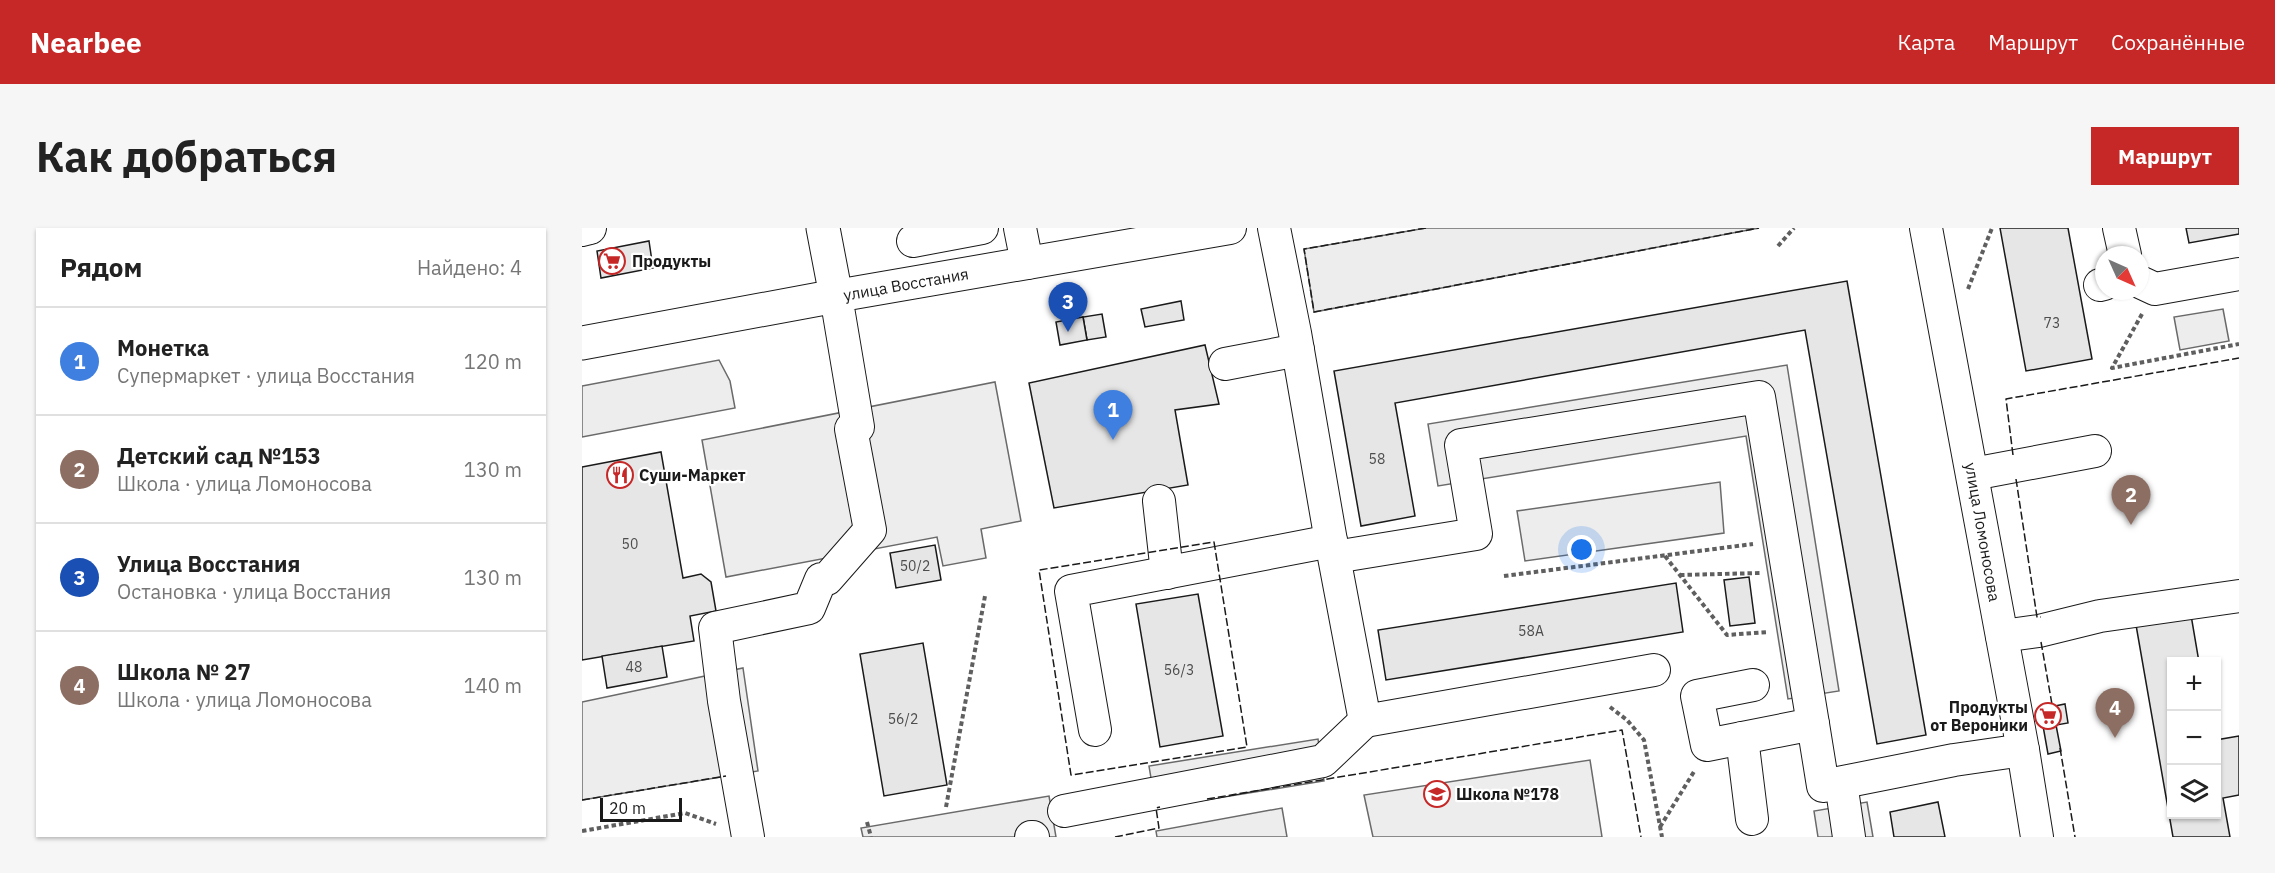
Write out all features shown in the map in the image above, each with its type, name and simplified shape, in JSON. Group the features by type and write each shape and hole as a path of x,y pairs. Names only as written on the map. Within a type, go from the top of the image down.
{"main road":[{"path":"823,228 836,296"},
{"name":"улица Восстания","path":"582,343 836,296"}],"street":[{"path":"582,230 590,228"},
{"path":"913,241 982,228"},
{"path":"1020,228 1027,263"},
{"name":"улица Восстания","path":"836,296 1230,228"},
{"path":"1274,228 1365,721"},
{"name":"улица Ломоносова","path":"1926,228 2023,750 2037,837"},
{"path":"2119,228 2123,246"},
{"path":"2149,286 2239,275"},
{"path":"734,831 724,701 715,628 809,608 821,579 827,579 870,530 851,429 858,427 836,296"},
{"path":"1225,364 1298,350"},
{"path":"1095,730 1071,591 1167,573 1333,549 1476,534 1461,445 1759,398 1823,786 1954,760 2023,750"},
{"path":"1972,474 2095,451"},
{"path":"1159,501 1167,573"},
{"path":"2002,636 2040,631 2100,616 2239,596"},
{"path":"1064,811 1323,762 1365,721 1654,670"},
{"path":"1753,685 1697,696 1707,745 1812,724"},
{"path":"1742,738 1752,819"},
{"path":"1840,783 1850,837"}],"path":[{"path":"1778,246 1794,228"},
{"path":"1966,292 1992,228"},
{"path":"2141,300 2112,368 2239,344"},
{"path":"1504,576 1759,543"},
{"path":"1664,555 1727,636 1771,632"},
{"path":"1680,575 1760,573"},
{"path":"946,807 985,596"},
{"path":"1580,683 1627,720 1644,740 1662,837"},
{"path":"1660,826 1690,780 1707,745"},
{"path":"582,831 685,813 734,831"},
{"path":"867,822 871,837"}],"shaded area":[{"path":"1426,228 1759,228 1314,312 1304,249"},
{"path":"2223,309 2229,341 2180,350 2174,317"},
{"path":"719,360 730,381 735,408 582,437 582,386"},
{"path":"1787,365 1839,691 1788,699 1746,436 1438,486 1428,424"},
{"path":"995,382 1021,521 981,529 986,558 943,566 937,537 726,577 702,440"},
{"path":"1720,482 1724,533 1525,561 1517,511"},
{"path":"743,668 758,771 582,800 582,702"},
{"path":"1318,739 1324,781 1156,808 1149,766"},
{"path":"1590,760 1602,837 1373,837 1364,795"},
{"path":"1049,796 1056,837 863,837 861,828"},
{"path":"1867,802 1873,837 1818,837 1814,811"},
{"path":"1282,808 1287,837 1157,837 1156,831"}],"building":[{"path":"2000,228 2068,228 2092,359 2026,371"},
{"path":"2186,228 2239,228 2239,234 2189,243"},
{"path":"649,241 653,268 601,278 597,251"},
{"path":"1847,281 1926,735 1877,744 1805,330 1395,403 1415,516 1361,526 1334,371"},
{"path":"1181,301 1184,320 1145,327 1141,309"},
{"path":"1102,314 1106,337 1087,340 1083,317"},
{"path":"1083,317 1087,340 1060,345 1056,322"},
{"path":"1205,345 1219,404 1175,410 1188,485 1054,508 1029,383"},
{"path":"661,452 683,578 701,574 711,582 716,611 690,616 694,641 582,660 582,467"},
{"path":"935,545 941,580 896,588 890,553"},
{"path":"1749,577 1755,623 1730,626 1724,580"},
{"path":"1676,583 1683,632 1386,680 1378,630"},
{"path":"1198,594 1223,736 1160,747 1136,604"},
{"path":"2191,615 2198,657 2167,657 2167,803 2136,625"},
{"path":"923,643 947,785 884,796 860,654"},
{"path":"662,646 667,677 607,688 602,656"},
{"path":"2065,704 2068,723 2056,725 2061,751 2048,754 2040,709"},
{"path":"2239,736 2239,795 2223,798 2230,837 2173,837 2170,819 2221,819 2221,739"},
{"path":"1938,802 1945,837 1894,837 1890,812"}],"fence":[{"path":"1426,228 1304,249 1314,312 1759,228"},
{"path":"2013,455 2006,399 2239,358"},
{"path":"2016,479 2037,617 2041,617"},
{"path":"1214,542 1247,747 1071,775 1039,570 1214,542"},
{"path":"2041,642 2053,710"},
{"path":"1207,799 1622,730 1641,837"},
{"path":"2060,748 2075,837"},
{"path":"582,800 726,776"},
{"path":"1115,837 1159,828 1156,808 1160,807"}],"place":[{"name":"Продукты","path":"612,261"},
{"name":"Улица Восстания","path":"1068,332"},
{"name":"Монетка","path":"1113,440"},
{"name":"Суши-Маркет","path":"620,475"},
{"name":"Детский сад №153","path":"2131,525"},
{"name":"Продукты от Вероники","path":"2048,716"},
{"name":"Школа № 27","path":"2115,738"},
{"name":"Школа №178","path":"1437,794"}]}
